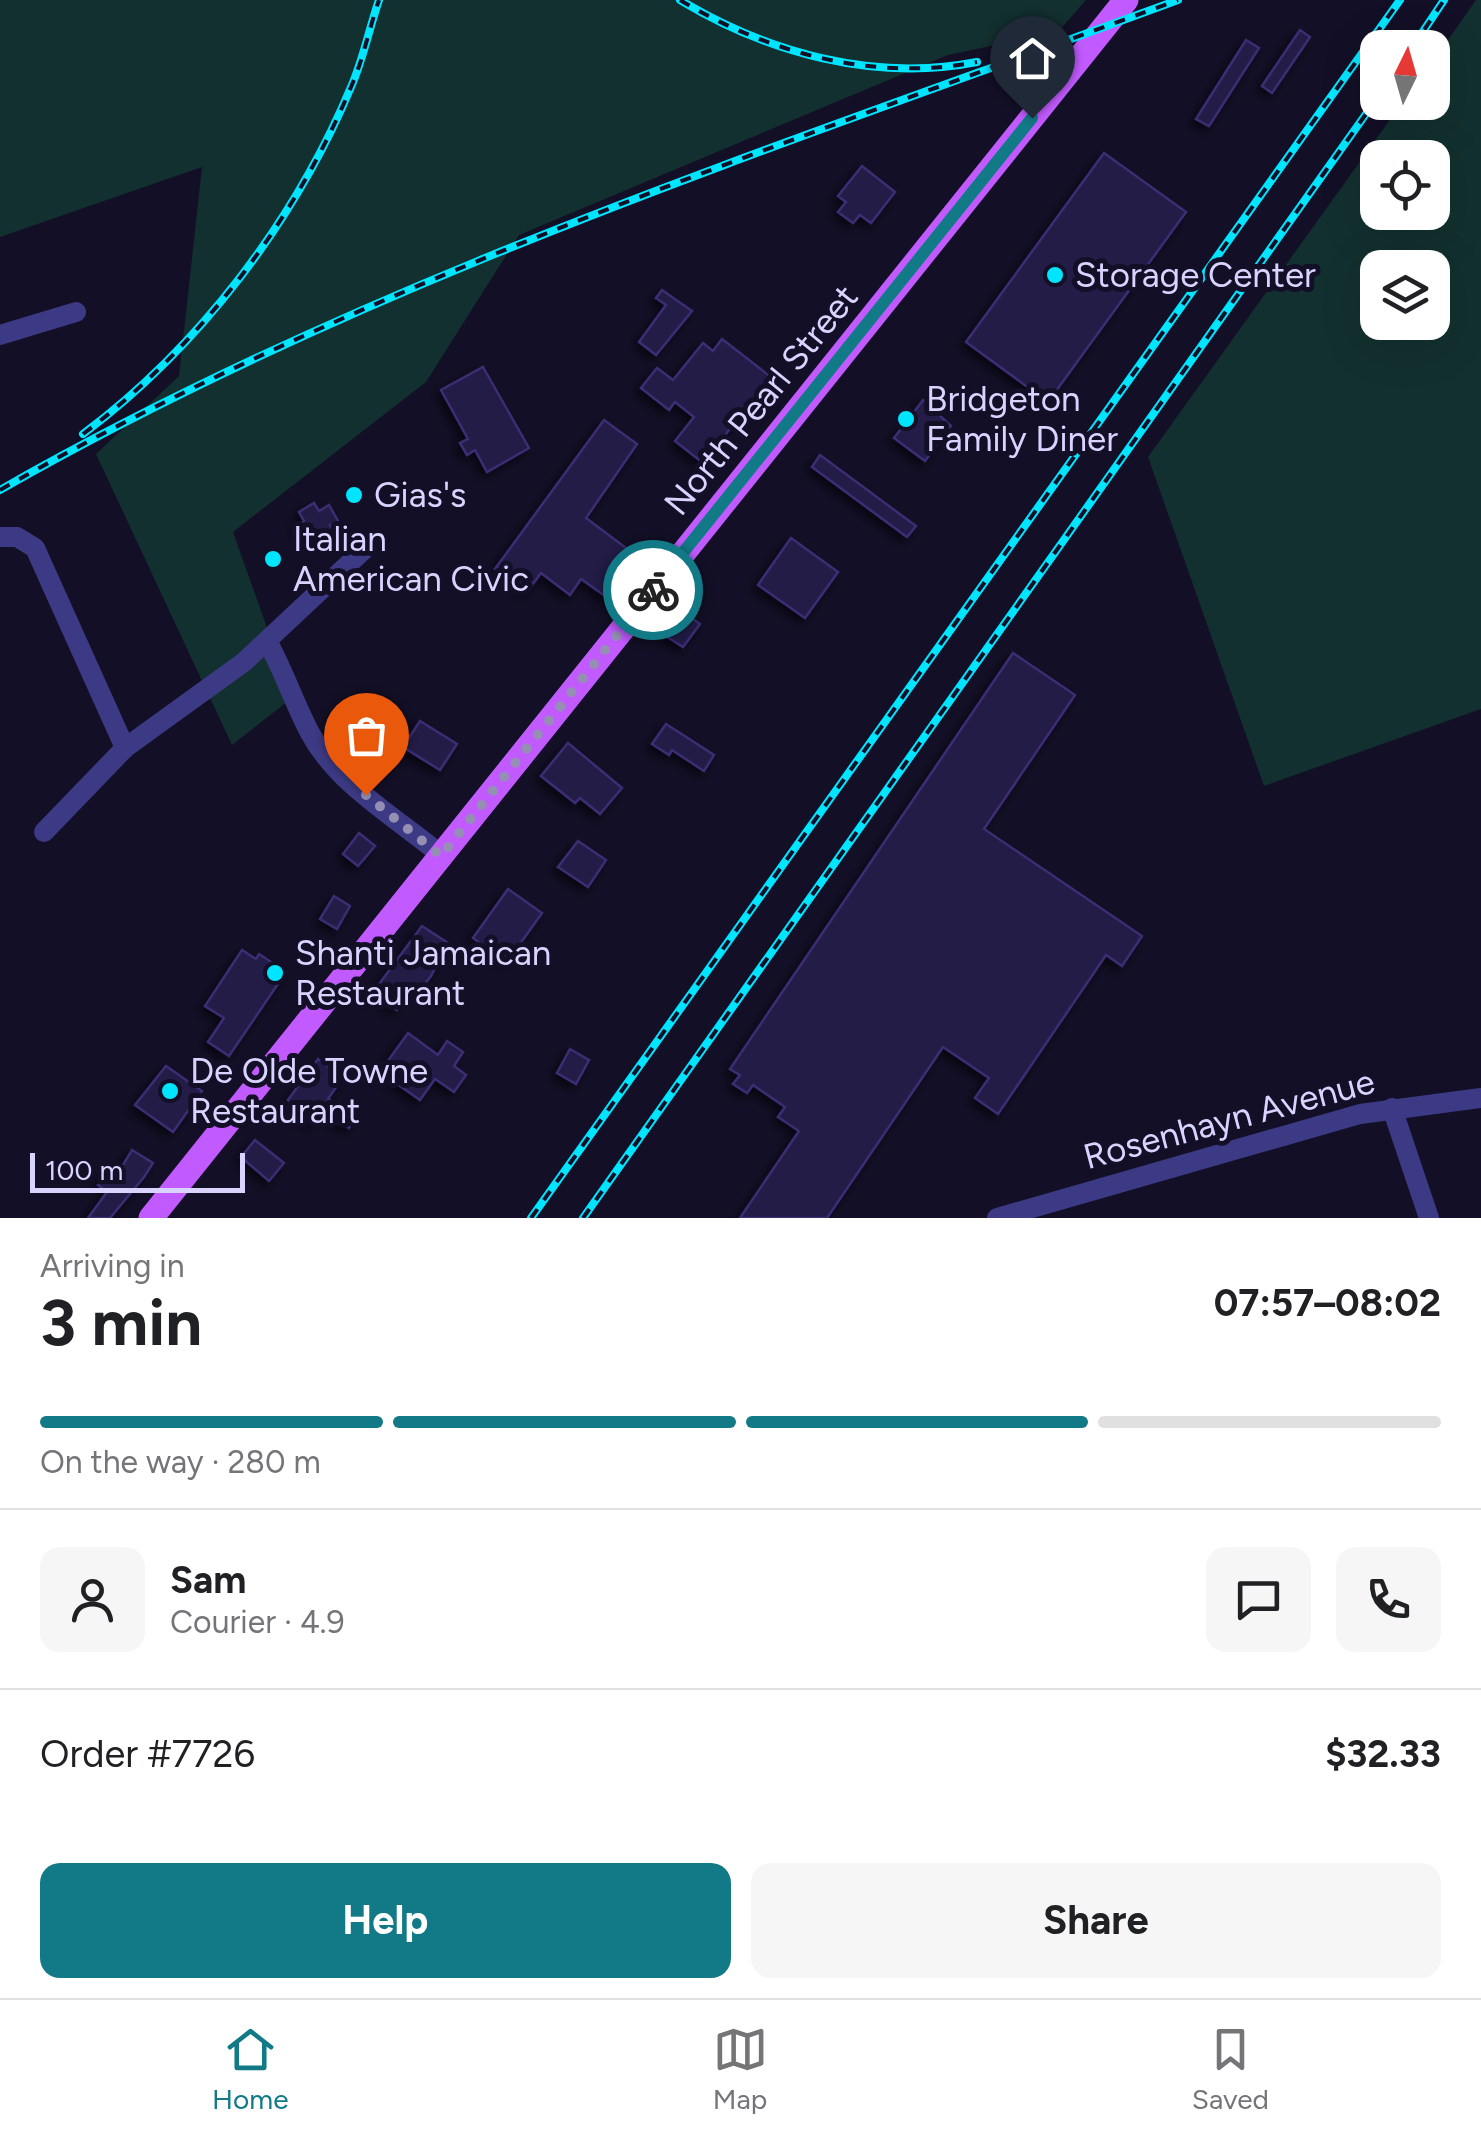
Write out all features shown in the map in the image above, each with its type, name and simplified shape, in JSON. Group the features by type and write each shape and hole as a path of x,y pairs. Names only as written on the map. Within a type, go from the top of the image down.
{"main road":[{"name":"North Pearl Street","path":"151,1218 1126,0"}],"street":[{"path":"0,336 76,312"},
{"path":"0,536 17,536 35,548 126,748"},
{"path":"44,832 126,748 210,691 371,542"},
{"path":"267,641 311,735 326,755 345,778 441,856"},
{"name":"Rosenhayn Avenue","path":"996,1218 1392,1108 1481,1098"},
{"path":"1392,1108 1429,1218"}],"green space":[{"path":"0,0 1086,0 1058,32 948,55 519,235 426,382 233,532 292,698 232,745 96,454 179,376 202,167 0,237"},
{"path":"1476,0 1481,0 1481,709 1264,786 1148,457 1360,162 1360,230 1450,230 1450,140 1375,140 1390,120 1450,120 1450,37"}],"building":[{"path":"1300,30 1310,37 1272,93 1262,86"},
{"path":"1246,40 1259,48 1209,126 1196,119"},
{"path":"1104,153 1186,212 1048,402 966,342"},
{"path":"862,166 895,192 871,223 860,215 853,223 838,212 846,202 838,196"},
{"path":"662,290 692,311 656,355 639,342 666,305 656,298"},
{"path":"722,339 771,377 758,393 760,405 750,419 737,420 703,463 675,441 694,417 675,402 669,410 641,388 657,368 673,380 703,343 713,351"},
{"path":"483,367 529,448 487,472 475,450 467,455 460,443 468,439 441,390"},
{"path":"923,400 951,426 925,461 894,438"},
{"path":"604,420 637,444 586,518 638,557 608,598 581,579 570,595 541,573 527,592 495,569"},
{"path":"820,455 916,526 907,537 812,467"},
{"path":"314,503 319,511 329,505 338,521 330,525 336,535 320,544 315,536 305,542 296,526 304,521 299,512"},
{"path":"791,538 838,572 805,618 758,585"},
{"path":"683,612 700,624 683,647 666,636"},
{"path":"1013,653 1075,695 984,829 1142,936 1122,966 1106,955 998,1114 975,1098 989,1078 943,1047 827,1218 740,1218 799,1131 778,1117 785,1107 753,1085 747,1093 733,1084 740,1075 730,1069"},
{"path":"420,721 457,744 440,770 403,747"},
{"path":"666,724 714,755 704,771 672,750 669,755 652,744"},
{"path":"568,743 622,788 600,814 580,798 575,803 541,776"},
{"path":"359,833 375,846 358,866 343,854"},
{"path":"578,841 606,860 588,887 558,867"},
{"path":"508,889 542,913 507,962 473,938"},
{"path":"334,896 350,906 337,929 320,919"},
{"path":"422,926 448,943 431,976 420,990 412,984 397,1010 371,995"},
{"path":"242,950 256,959 259,954 286,972 229,1056 208,1042 224,1018 205,1006"},
{"path":"408,1033 438,1055 447,1041 463,1052 454,1066 466,1075 454,1092 435,1079 420,1100 380,1072"},
{"path":"570,1049 589,1060 576,1084 557,1073"},
{"path":"318,1059 343,1077 328,1099 356,1115 349,1128 320,1112 312,1124 293,1112 297,1106 288,1100"},
{"path":"166,1066 202,1091 173,1132 135,1105"},
{"path":"255,1140 284,1163 269,1181 241,1157"},
{"path":"132,1150 153,1163 144,1177 110,1218 88,1218 107,1192 98,1185 109,1169 117,1175"}],"railway":[{"path":"83,434 166,362 240,278 272,233 328,137 355,77 379,0"},
{"path":"680,0 749,35 823,58 900,68 977,62"},
{"path":"0,490 141,414 284,345 431,281 728,164 1178,0"},
{"path":"531,1218 1400,0"},
{"path":"1424,30 1444,0"},
{"path":"583,1218 1362,120"}],"way so far":[{"path":"366,795 441,856 653,590"}],"place":[{"name":"Storage Center","path":"1055,275"},
{"name":"Bridgeton Family Diner","path":"906,419"},
{"name":"Gias's","path":"354,495"},
{"name":"Italian American Civic","path":"273,559"},
{"name":"Shanti Jamaican Restaurant","path":"275,973"},
{"name":"De Olde Towne Restaurant","path":"170,1091"}],"route":[{"path":"653,590 1032,118"}]}
